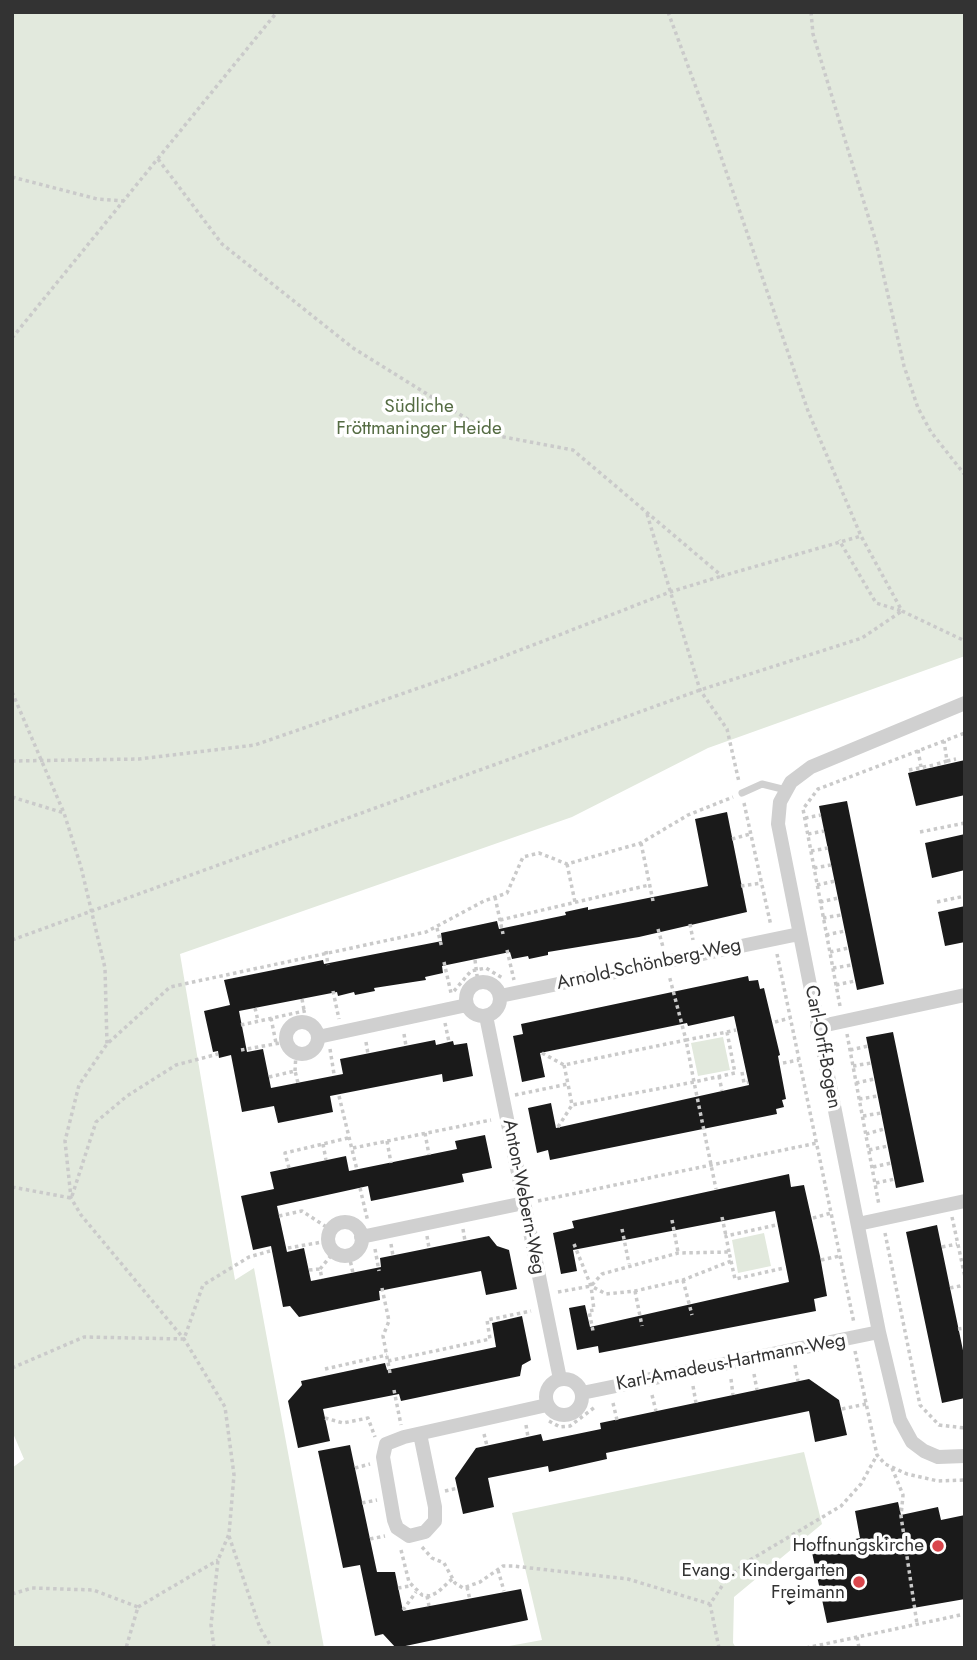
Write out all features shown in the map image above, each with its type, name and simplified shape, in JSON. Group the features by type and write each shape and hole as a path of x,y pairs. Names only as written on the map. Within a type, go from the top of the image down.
{"street":[{"path":"787,790 791,782 811,767 965,703"},
{"name":"Carl-Orff-Bogen","path":"787,790 780,802 778,824 879,1332 900,1420 912,1442 938,1457 965,1456"},
{"name":"Arnold-Schönberg-Weg","path":"500,996 799,934"},
{"path":"329,1034 314,1027 305,1017 290,1027 281,1042 296,1054 311,1051 329,1034 461,1007 486,1016 498,1006 500,996 489,983 478,983 469,989 461,1007"},
{"path":"817,1027 965,995"},
{"name":"Anton-Webern-Weg","path":"486,1016 560,1379"},
{"path":"858,1224 965,1201"},
{"path":"361,1237 524,1203"},
{"path":"345,1222 356,1227 361,1237 359,1247 349,1255 331,1241 345,1222"},
{"name":"Karl-Amadeus-Hartmann-Weg","path":"582,1393 879,1332"},
{"path":"560,1379 571,1380 582,1393 580,1405 567,1415 555,1413 547,1405 547,1389 560,1379"},
{"path":"420,1434 436,1514 432,1526 416,1535 402,1533 397,1528 383,1457 386,1444 404,1437 547,1405"}],"lane":[{"path":"742,793 762,784 787,790"}],"path":[{"path":"12,338 277,12"},
{"path":"667,12 714,136 808,411 861,536 902,611"},
{"path":"811,12 814,34 876,242 904,366 931,432 965,475"},
{"path":"158,159 222,244 353,348 493,435 573,450 722,576"},
{"path":"12,177 96,199 123,201"},
{"name":"Carl-Orff-Bogen","path":"647,514 700,690 727,729 817,1143 857,1338 855,1353 877,1455"},
{"path":"12,761 40,758 139,759 254,745 453,676 670,592 839,540 861,536"},
{"path":"839,540 876,603 902,611 965,641"},
{"path":"12,940 90,914 700,690 862,638 902,611"},
{"path":"12,692 64,813 81,867 90,914 101,943 105,968 107,1044"},
{"path":"965,733 818,789 803,809 835,985 920,1405 939,1425 965,1427"},
{"path":"944,741 947,761"},
{"path":"918,750 921,767"},
{"path":"909,770 956,759"},
{"path":"214,1648 211,1625 218,1560 229,1534 234,1475 225,1407 184,1339 81,1215 71,1198 65,1141 79,1085 107,1044 170,987 437,928 495,897 507,894 523,857 539,853 567,864 641,843 688,815 742,793"},
{"path":"12,797 64,813"},
{"path":"805,818 821,815"},
{"path":"920,832 965,823"},
{"path":"808,834 824,831"},
{"path":"732,839 751,834"},
{"path":"641,843 653,901"},
{"path":"811,852 828,848"},
{"path":"567,864 575,902"},
{"path":"814,868 831,865"},
{"path":"817,885 835,881"},
{"path":"741,886 762,883"},
{"path":"500,920 649,885"},
{"path":"937,902 965,896"},
{"path":"495,897 503,934"},
{"path":"820,902 838,898"},
{"path":"823,918 841,915"},
{"path":"690,924 693,940"},
{"path":"437,928 442,948"},
{"path":"826,935 845,931"},
{"path":"829,952 848,948"},
{"path":"507,950 517,992"},
{"path":"326,951 328,965"},
{"path":"475,960 478,983"},
{"path":"666,961 716,1189"},
{"path":"444,962 461,1007"},
{"path":"832,968 852,965"},
{"path":"835,985 855,981"},
{"path":"333,991 329,1034 334,1074"},
{"path":"241,1025 271,1018 305,1017 302,999"},
{"path":"255,1008 258,1021"},
{"path":"241,1050 281,1042 271,1018"},
{"path":"775,1022 790,1018"},
{"path":"542,1053 564,1065 736,1030"},
{"path":"727,1032 735,1073"},
{"path":"850,1050 868,1046"},
{"path":"71,1198 96,1122 127,1096 176,1065 218,1054"},
{"path":"296,1054 295,1071 298,1083"},
{"path":"783,1063 799,1060"},
{"path":"853,1066 871,1063"},
{"path":"558,1127 572,1105 564,1065"},
{"path":"269,1077 295,1071"},
{"path":"572,1105 743,1071 744,1083 748,1082"},
{"path":"719,1076 722,1090"},
{"path":"856,1083 874,1079"},
{"path":"503,1097 568,1084"},
{"path":"339,1096 357,1170"},
{"path":"859,1100 878,1096"},
{"path":"863,1116 881,1113"},
{"path":"353,1148 507,1116"},
{"path":"467,1124 468,1133"},
{"path":"866,1134 884,1129"},
{"path":"425,1133 429,1155"},
{"path":"289,1168 285,1153 348,1139"},
{"path":"387,1141 391,1163"},
{"path":"524,1203 817,1143"},
{"path":"324,1144 326,1160"},
{"path":"869,1150 888,1146"},
{"path":"872,1167 891,1163"},
{"path":"875,1183 895,1179"},
{"path":"12,1187 71,1198"},
{"path":"949,1205 965,1277"},
{"path":"279,1216 302,1211 331,1241"},
{"path":"813,1218 831,1213"},
{"path":"722,1217 735,1279 784,1268"},
{"path":"672,1220 678,1252"},
{"path":"726,1236 776,1225"},
{"path":"622,1229 629,1264"},
{"path":"288,1248 331,1241"},
{"path":"323,1279 320,1269 331,1241"},
{"path":"574,1244 591,1286 594,1310 589,1311 593,1331"},
{"path":"942,1247 957,1244"},
{"path":"184,1339 203,1285 249,1257 270,1251"},
{"path":"325,1369 490,1339 486,1320 591,1286 602,1274 629,1264 678,1252 729,1252"},
{"path":"349,1255 353,1273"},
{"path":"821,1260 840,1256"},
{"path":"591,1286 606,1294 635,1291 683,1280 731,1261"},
{"path":"309,1270 320,1269"},
{"path":"683,1280 692,1315"},
{"path":"950,1288 965,1285"},
{"path":"382,1288 388,1321 383,1336 390,1373"},
{"path":"635,1291 642,1326"},
{"path":"958,1329 965,1328"},
{"path":"12,1368 84,1338 184,1339"},
{"path":"796,1365 799,1381"},
{"path":"754,1374 757,1390"},
{"path":"731,1378 733,1395"},
{"path":"693,1386 696,1403"},
{"path":"394,1390 404,1437"},
{"path":"652,1395 656,1411"},
{"path":"613,1403 617,1420"},
{"path":"842,1409 866,1404"},
{"path":"325,1418 343,1423 368,1418 373,1435 386,1444"},
{"path":"570,1426 572,1435"},
{"path":"719,1648 710,1604 726,1580 745,1563 841,1506 861,1483 877,1455 891,1467 938,1481 965,1480"},
{"path":"891,1467 903,1495 901,1516 917,1624"},
{"path":"397,1528 411,1586 416,1591 427,1596 439,1592 452,1578"},
{"path":"229,1534 260,1628 272,1648"},
{"path":"416,1535 425,1553 444,1563 452,1578 463,1588 497,1569 513,1566 628,1579 710,1604"},
{"path":"126,1648 138,1607 218,1560"},
{"path":"497,1569 504,1591"},
{"path":"398,1588 411,1586"},
{"path":"467,1587 470,1600"},
{"path":"12,1594 32,1588 93,1590 138,1607"},
{"path":"403,1610 416,1591"},
{"path":"427,1596 429,1606"},
{"path":"806,1648 965,1614"},
{"path":"857,1637 859,1648"}],"green space":[{"name":"Südliche Fröttmaninger Heide","path":"12,12 965,12 965,656 708,748 572,817 180,954 235,1280 254,1268 324,1648 12,1648 12,1468 24,1459 12,1431"},
{"path":"723,1037 730,1070 698,1076 691,1043"},
{"path":"764,1233 771,1266 738,1273 732,1240"},
{"path":"804,1452 822,1524 734,1597 733,1643 736,1648 498,1648 542,1640 512,1513"}],"building":[{"path":"965,760 965,795 916,806 908,773"},
{"path":"847,801 884,984 857,990 819,806"},
{"path":"727,812 747,912 639,937 548,952 548,955 529,959 528,956 512,959 510,952 442,966 443,973 425,977 426,980 374,988 375,991 355,995 354,992 338,996 337,992 239,1011 247,1052 263,1049 271,1088 343,1074 340,1059 435,1040 436,1045 453,1041 454,1045 467,1043 473,1076 443,1082 442,1074 330,1096 333,1112 278,1123 274,1106 242,1112 231,1055 219,1058 218,1051 213,1052 204,1011 230,1005 224,980 323,960 324,964 442,941 441,933 497,921 499,929 566,915 565,912 588,907 588,910 708,886 695,819"},
{"path":"965,834 965,870 932,878 925,843"},
{"path":"965,906 965,942 945,946 938,912"},
{"path":"748,976 749,981 758,980 760,989 764,988 780,1055 778,1056 786,1099 782,1100 784,1107 776,1109 777,1114 550,1160 548,1150 537,1153 528,1108 551,1103 556,1128 749,1085 734,1016 540,1053 545,1077 522,1082 513,1036 523,1034 521,1024"},
{"path":"893,1032 924,1182 896,1188 866,1037"},
{"path":"485,1135 492,1168 462,1174 464,1182 371,1201 368,1186 277,1206 287,1252 304,1248 311,1281 381,1267 380,1258 489,1236 497,1246 509,1250 517,1289 486,1295 481,1271 379,1291 380,1300 299,1317 290,1306 283,1307 271,1246 253,1250 241,1196 274,1189 270,1172 346,1156 349,1171 457,1149 455,1141"},
{"path":"789,1174 791,1187 804,1185 820,1256 827,1296 814,1299 816,1311 599,1353 598,1346 577,1350 569,1308 585,1305 590,1327 789,1282 775,1211 573,1250 577,1271 561,1274 553,1233 574,1228 572,1221"},
{"path":"937,1225 965,1360 965,1398 942,1403 906,1232"},
{"path":"522,1316 531,1360 522,1365 520,1376 401,1401 399,1394 323,1409 330,1441 298,1448 288,1401 302,1385 301,1381 385,1363 387,1370 496,1347 492,1323"},
{"path":"809,1379 839,1400 847,1435 815,1442 809,1411 606,1453 607,1459 549,1472 548,1466 488,1478 494,1507 463,1514 455,1478 476,1448 541,1434 543,1441 601,1429 600,1423"},
{"path":"350,1445 377,1572 395,1572 403,1611 521,1589 528,1620 396,1648 383,1634 375,1636 360,1565 343,1568 318,1451"},
{"path":"898,1502 901,1515 938,1507 941,1520 965,1515 965,1599 827,1623 810,1543 830,1538 832,1544 860,1538 855,1511"},
{"path":"787,1589 793,1589 803,1596 789,1605 783,1595"}],"place":[{"name":"Hoffnungskirche","path":"938,1546"},
{"name":"Evang. Kindergarten Freimann","path":"859,1582"}]}
